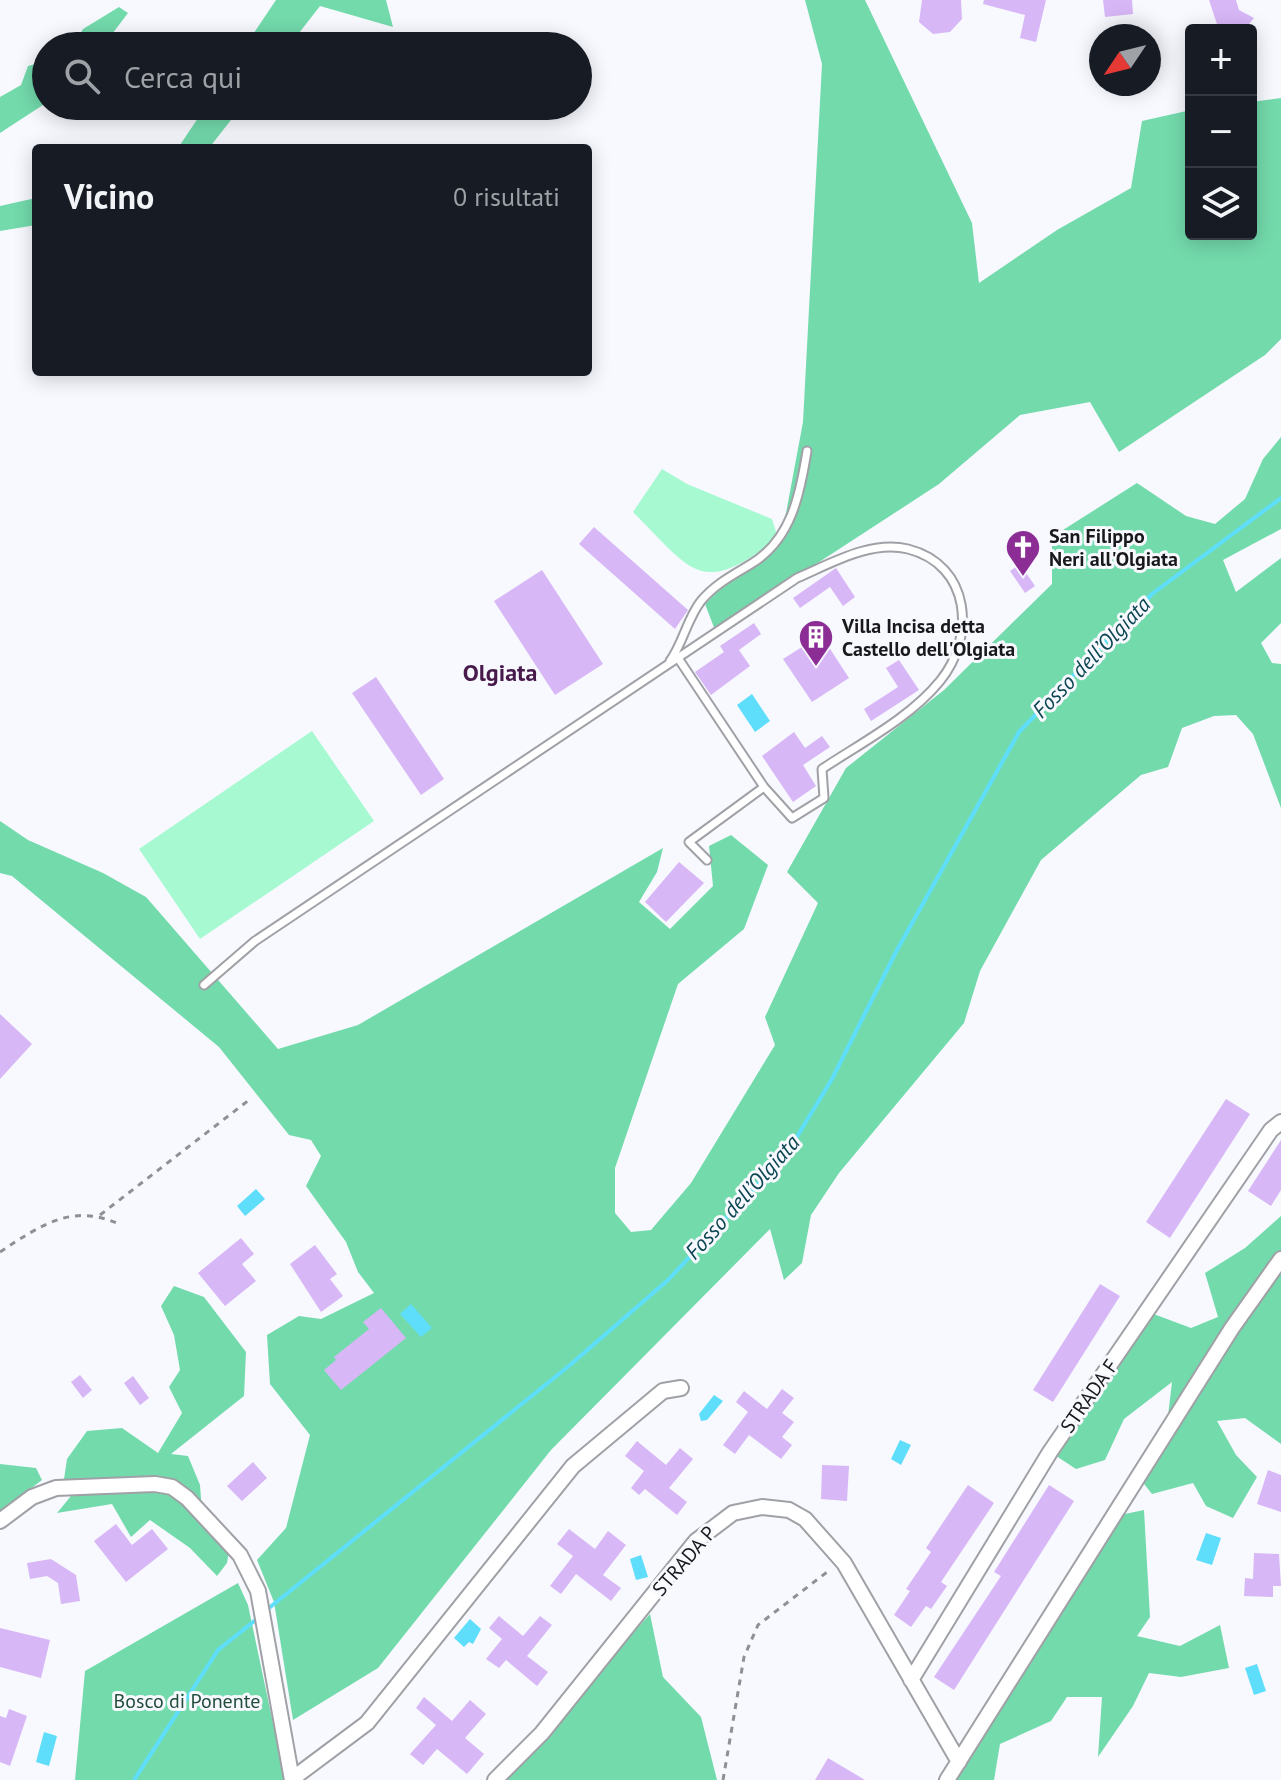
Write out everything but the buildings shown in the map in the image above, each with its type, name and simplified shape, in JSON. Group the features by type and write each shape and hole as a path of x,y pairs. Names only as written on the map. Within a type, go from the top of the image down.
{"street":[{"name":"STRADA F","path":"911,1680 1050,1452 1271,1130 1281,1122"},
{"path":"947,1780 1232,1328 1281,1259"},
{"path":"0,1521 32,1497 56,1488 155,1484 172,1487 187,1498 240,1555 254,1579 262,1602 292,1780 367,1723 573,1466 663,1391 681,1388"},
{"name":"STRADA P","path":"495,1780 542,1733 696,1541 725,1517 751,1507 789,1510 815,1527 844,1563 959,1762"}],"lane":[{"path":"666,666 700,602 713,587 753,563 782,539 790,522 807,451"},
{"path":"204,985 255,941 797,578 848,556 877,549 908,549 941,566 957,584 964,606 960,641 941,680 918,702 822,769 824,798 792,818 764,787 678,658"},
{"path":"707,860 689,842 764,787"}],"path":[{"path":"100,1215 249,1100"},
{"path":"0,1252 69,1214 100,1215 121,1225"},
{"path":"723,1780 744,1657 758,1625 823,1573 844,1563"}],"green space":[{"path":"276,0 386,0 393,27 320,6 300,32 254,32"},
{"path":"805,0 865,0 972,223 979,283 1057,230 1131,188 1142,121 1185,111 1185,240 1257,240 1257,101 1281,98 1281,339 1265,355 1119,452 1090,402 1020,415 939,484 715,630 705,604 730,579 765,560 783,535 778,530 784,524 803,422 822,64"},
{"path":"119,7 128,13 114,32 81,32"},
{"path":"32,65 32,112 0,133 0,97 21,85 28,66"},
{"path":"197,120 231,120 212,144 181,144"},
{"path":"32,199 32,226 0,231 0,206"},
{"path":"1281,437 1281,529 1223,560 1236,592 1281,558 1281,623 1261,643 1272,663 1281,664 1281,808 1253,734 1236,715 1214,716 1182,728 1168,767 1141,775 1041,860 980,971 964,1023 839,1173 811,1215 802,1263 784,1280 770,1229 551,1450 378,1668 293,1720 274,1602 257,1560 286,1528 310,1435 270,1384 267,1335 299,1316 321,1319 374,1293 358,1272 346,1242 306,1186 321,1156 311,1140 289,1135 219,1047 12,876 0,873 0,821 28,840 103,873 146,897 278,1049 358,1025 663,848 657,872 639,902 670,929 713,886 709,846 731,835 768,865 744,929 678,984 615,1168 615,1213 631,1232 651,1230 691,1183 775,1045 765,1017 818,903 787,872 846,768 944,690 1052,584 1052,537 1137,483 1186,516 1215,524 1245,499 1263,459"},
{"path":"662,469 687,484 772,519 778,538 731,568 714,572 699,570 685,562 633,512"},
{"path":"312,731 374,821 200,939 139,849"},
{"path":"1281,1216 1281,1444 1245,1418 1217,1421 1236,1455 1257,1477 1233,1518 1206,1506 1193,1483 1152,1494 1141,1480 1166,1433 1172,1382 1124,1419 1105,1460 1076,1469 1050,1452 1151,1313 1191,1328 1218,1317 1205,1273 1245,1248"},
{"path":"174,1286 204,1297 246,1352 244,1396 171,1454 188,1456 200,1485 203,1526 231,1539 227,1563 217,1576 190,1548 150,1520 131,1537 112,1504 57,1513 85,1479 64,1479 67,1459 87,1431 122,1428 158,1453 182,1413 169,1387 180,1370 174,1335 161,1306"},
{"path":"0,1464 36,1468 42,1480 0,1512"},
{"path":"1144,1510 1150,1617 1137,1636 1180,1646 1220,1625 1229,1668 1181,1677 1149,1673 1133,1706 1098,1757 1102,1697 1067,1697 1051,1721 1000,1744 994,1780 954,1780 1120,1515"},
{"name":"Bosco di Ponente","path":"238,1583 248,1605 285,1780 75,1780 85,1671"},
{"path":"650,1614 663,1677 701,1717 717,1780 500,1780"}],"water":[{"path":"752,694 770,721 755,732 737,705"},
{"path":"256,1189 265,1199 245,1216 237,1206"},
{"path":"411,1304 432,1328 421,1337 400,1314"},
{"path":"714,1395 723,1401 707,1420 701,1421 699,1414"},
{"path":"900,1440 911,1445 901,1465 891,1459"},
{"path":"1206,1533 1221,1538 1212,1565 1196,1560"},
{"path":"641,1555 648,1577 636,1580 630,1559"},
{"path":"470,1619 481,1629 473,1644 469,1642 464,1647 454,1638"},
{"path":"1257,1664 1266,1691 1254,1695 1245,1668"},
{"path":"44,1732 57,1736 49,1766 36,1762"}],"waterway":[{"name":"Fosso dell’Olgiata","path":"264,1612 570,1365 668,1280 787,1153 832,1079 897,950 1019,732 1152,594 1281,498"},
{"name":"Fosso dell’Olgiata","path":"134,1780 218,1650 258,1618"}],"place":[{"name":"San Filippo Neri all'Olgiata","path":"1023,578"},
{"name":"Villa Incisa detta Castello dell'Olgiata","path":"816,668"}],"district":[{"name":"Olgiata","path":"500,672"}]}
